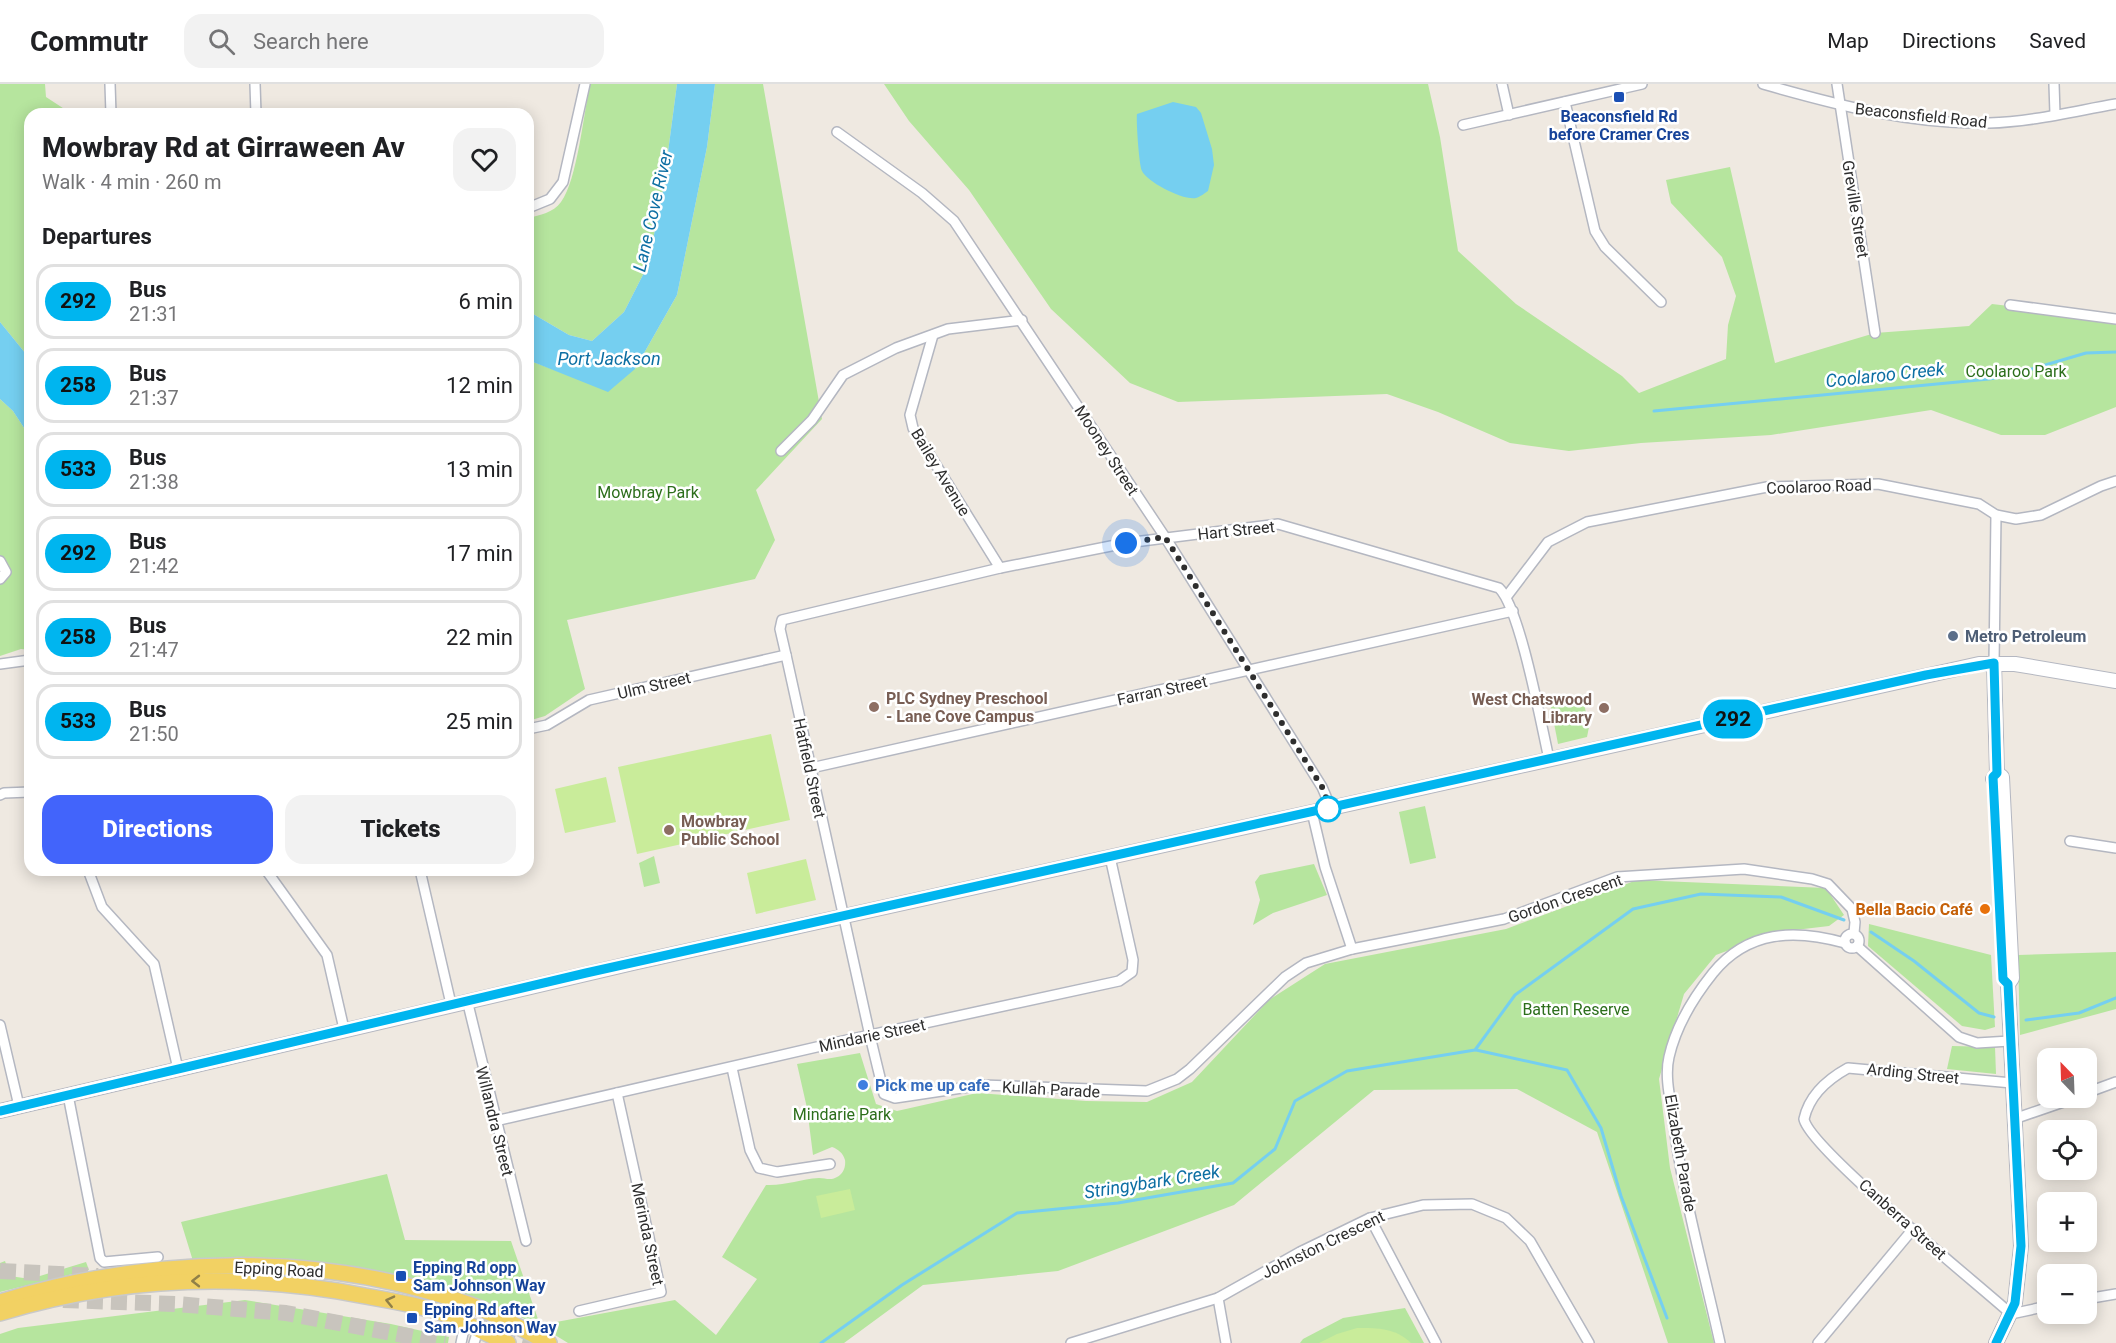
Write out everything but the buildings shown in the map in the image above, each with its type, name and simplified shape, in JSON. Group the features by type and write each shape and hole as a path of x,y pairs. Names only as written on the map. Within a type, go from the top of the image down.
{"main road":[{"path":"1994,663 1997,773 1993,777 2003,979 2008,984 2021,1246 2018,1293 2011,1314 1996,1343"},
{"path":"0,1111 467,1000 1549,759 1994,663 2116,681"},
{"name":"Epping Road","path":"0,1302 84,1280 194,1267 307,1268 354,1275 478,1308 549,1343"},
{"name":"Epping Road","path":"0,1313 67,1294 106,1287 179,1281 240,1281 331,1289 389,1300 448,1316 473,1332 508,1343"},
{"path":"473,1332 478,1308"}],"street":[{"path":"110,84 111,108"},
{"path":"255,84 256,108"},
{"path":"534,206 550,200 563,182 585,84"},
{"path":"1502,84 1509,115"},
{"path":"1463,125 1642,84"},
{"name":"Beaconsfield Road","path":"1763,84 1840,106 1902,116 1976,123 2004,122 2116,104"},
{"name":"Greville Street","path":"1837,84 1875,333"},
{"path":"2054,84 2055,114"},
{"path":"1565,102 1595,231 1605,247 1661,302"},
{"name":"Mooney Street","path":"837,132 922,193 954,221 1165,537 1322,787 1330,808"},
{"path":"2010,305 2116,319"},
{"path":"781,451 812,420 843,375 896,348 948,329 1022,320"},
{"name":"Bailey Avenue","path":"933,335 910,415 913,428 1000,568"},
{"name":"Coolaroo Road","path":"1507,596 1548,542 1587,522 1767,487 1878,484 1978,504 1996,515 2016,519 2042,515 2116,481"},
{"path":"1994,663 1996,515"},
{"name":"Hart Street","path":"782,620 1000,568 1165,537 1278,524 1479,582 1498,588 1507,596"},
{"path":"0,561 3,562 6,572 0,579"},
{"path":"1507,596 1513,611 1549,759"},
{"name":"Farran Street","path":"811,768 1513,611"},
{"name":"Hatfield Street","path":"782,620 780,629 843,916"},
{"name":"Ulm Street","path":"534,727 547,724 589,700 786,655"},
{"path":"0,664 24,661"},
{"path":"0,795 24,792"},
{"path":"1312,812 1324,867 1352,948"},
{"path":"2070,841 2116,848"},
{"name":"Mindarie Street","path":"495,1121 870,1035 1119,981 1132,972 1133,960 1110,857"},
{"name":"Gordon Crescent","path":"1352,948 1504,919 1617,877 1744,869 1812,879 1828,884 1852,909 1855,922 1854,933"},
{"path":"90,876 102,907 154,963 178,1069"},
{"path":"270,876 327,955 344,1029"},
{"path":"421,876 451,1004"},
{"name":"Kullah Parade","path":"843,916 884,1094 896,1098 982,1085 1147,1091 1177,1079 1190,1069 1285,977 1306,963 1352,948"},
{"path":"1854,933 1859,939 1857,946 1850,948 1845,943 1847,936 1854,933"},
{"name":"Elizabeth Parade","path":"1720,1343 1675,1142 1668,1059 1678,1030 1694,999 1726,958 1743,946 1760,938 1814,934 1845,943"},
{"path":"1857,946 1959,1037 1977,1043 2010,1041"},
{"name":"Willandra Street","path":"467,1000 526,1241"},
{"path":"0,1025 19,1106"},
{"path":"732,1068 750,1150 759,1168 777,1172 830,1164"},
{"name":"Arding Street","path":"1804,1119 1813,1097 1829,1079 1848,1068 2012,1083"},
{"path":"2097,1089 2116,1082"},
{"name":"Merinda Street","path":"579,1311 661,1292 617,1093"},
{"path":"68,1095 100,1258 104,1262 112,1262 158,1257"},
{"path":"2014,1119 2046,1108"},
{"name":"Canberra Street","path":"1804,1119 1814,1139 1913,1230 2011,1314"},
{"name":"Johnston Crescent","path":"1071,1343 1218,1298 1300,1252 1370,1218 1423,1205 1472,1204 1506,1218 1530,1241 1589,1343"},
{"path":"1370,1218 1436,1343"},
{"path":"1818,1343 1913,1230"},
{"path":"2097,1297 2116,1294"},
{"path":"1218,1298 1226,1343"},
{"path":"2011,1314 2037,1308"},
{"path":"461,1343 473,1332"}],"green space":[{"path":"0,84 45,84 46,97 63,108 24,108 24,352 0,322"},
{"path":"590,84 677,84 663,190 648,265 624,312 592,341 569,335 534,315 534,216 554,209 561,202 567,192 579,146"},
{"name":"Mowbray Park","path":"715,84 763,84 822,419 756,490 775,540 755,579 567,620 585,689 545,716 534,719 534,362 565,374 635,369 677,295 707,147"},
{"name":"Coolaroo Park","path":"884,84 1428,84 1440,137 1458,251 1516,304 1622,376 1639,393 1726,359 1728,325 1736,296 1722,257 1671,203 1666,180 1730,167 1775,363 1875,333 1969,326 1992,304 2116,319 2116,407 2045,435 2001,435 1931,410 1771,435 1641,443 1569,451 1510,443 1438,412 1387,394 1178,402 1130,383 1051,309 969,190 909,121"},
{"path":"0,399 13,411 24,428 24,649 0,656"},
{"path":"1582,694 1589,727 1587,737 1558,744 1550,702"},
{"path":"771,734 790,820 637,854 618,767"},
{"path":"606,777 616,822 565,833 555,789"},
{"path":"1425,806 1436,858 1410,864 1399,812"},
{"path":"654,856 660,883 644,887 639,863"},
{"path":"806,859 816,900 756,914 747,873"},
{"path":"1314,864 1327,895 1273,913 1253,925 1260,900 1255,882 1260,875"},
{"name":"Batten Reserve","path":"1637,880 1826,888 1844,915 1829,926 1777,932 1716,955 1684,994 1659,1079 1670,1168 1714,1343 1668,1343 1597,1132 1517,1089 1374,1090 1234,1205 1058,1271 923,1285 844,1343 568,1343 525,1319 481,1300 435,1285 387,1274 339,1266 290,1262 193,1261 181,1222 387,1174 405,1240 511,1241 540,1325 675,1300 716,1335 757,1279 722,1257 766,1185 819,1178 832,1179 841,1174 844,1168 843,1155 832,1147 813,1155 807,1108 797,1064 860,1053 876,1104 897,1111 977,1093 1086,1101 1147,1102 1192,1082 1269,1000 1325,964 1506,929"},
{"path":"1869,924 1991,955 1995,1027 1985,1030 1962,1026 1868,946"},
{"path":"2116,952 2116,1009 2020,1035 2018,955"},
{"path":"1952,1046 1995,1047 1996,1074 1947,1069"},
{"path":"850,1189 855,1210 821,1218 816,1196"},
{"path":"5,1261 10,1276 30,1279 86,1262 89,1270 0,1292 0,1263"},
{"path":"245,1300 391,1324 449,1337 448,1343 0,1343 0,1334 18,1328"},
{"path":"1405,1308 1424,1343 1300,1343 1303,1339 1343,1318"},
{"path":"1357,1328 1393,1332 1411,1343 1319,1343"}],"water":[{"name":"Port Jackson","path":"677,84 715,84 707,147 677,295 635,369 608,392 534,362 534,315 569,335 592,341 624,312 648,265 663,190"},
{"path":"1173,102 1196,107 1201,113 1212,149 1214,165 1208,191 1196,198 1183,197 1158,185 1145,175 1141,167 1137,114"},
{"path":"0,322 24,352 24,428 13,411 0,399"}],"waterway":[{"name":"Coolaroo Creek","path":"1654,411 1989,379 2008,376 2086,353 2116,352"},
{"name":"Stringybark Creek","path":"821,1343 902,1285 1017,1213 1118,1203 1233,1183 1275,1149 1295,1101 1347,1071 1475,1050 1515,995 1633,909 1701,894 1781,897 1844,920"},
{"name":"Stringybark Creek","path":"1871,932 1914,961 1979,1013 1994,1017"},
{"name":"Stringybark Creek","path":"2026,1020 2079,1013 2116,998"},
{"path":"1476,1050 1567,1070 1601,1128 1621,1196 1667,1318"}],"tunnel":[{"path":"0,1271 98,1276"},
{"path":"63,1300 176,1304 286,1313 445,1343"},
{"path":"477,1325 542,1342"}],"bus line":[{"name":"292","path":"0,1111 467,1000 1926,675 1994,663 1997,773 1993,777 2003,979 2008,984 2021,1246 2018,1293 2011,1314 1996,1343"}],"place":[{"name":"Beaconsfield Rd before Cramer Cres","path":"1619,97"},
{"name":"Metro Petroleum","path":"1953,636"},
{"name":"PLC Sydney Preschool - Lane Cove Campus","path":"874,707"},
{"name":"West Chatswood Library","path":"1604,708"},
{"name":"Mowbray Public School","path":"669,830"},
{"name":"Bella Bacio Café","path":"1985,909"},
{"name":"Pick me up cafe","path":"863,1085"},
{"name":"Epping Rd opp Sam Johnson Way","path":"401,1276"},
{"name":"Epping Rd after Sam Johnson Way","path":"412,1318"}],"route":[{"path":"1126,543 1165,537 1328,797 1330,808 1328,809"}],"water label":[{"name":"Lane Cove River","path":"653,211"}],"park label":[{"name":"Mindarie Park","path":"842,1114"}]}
